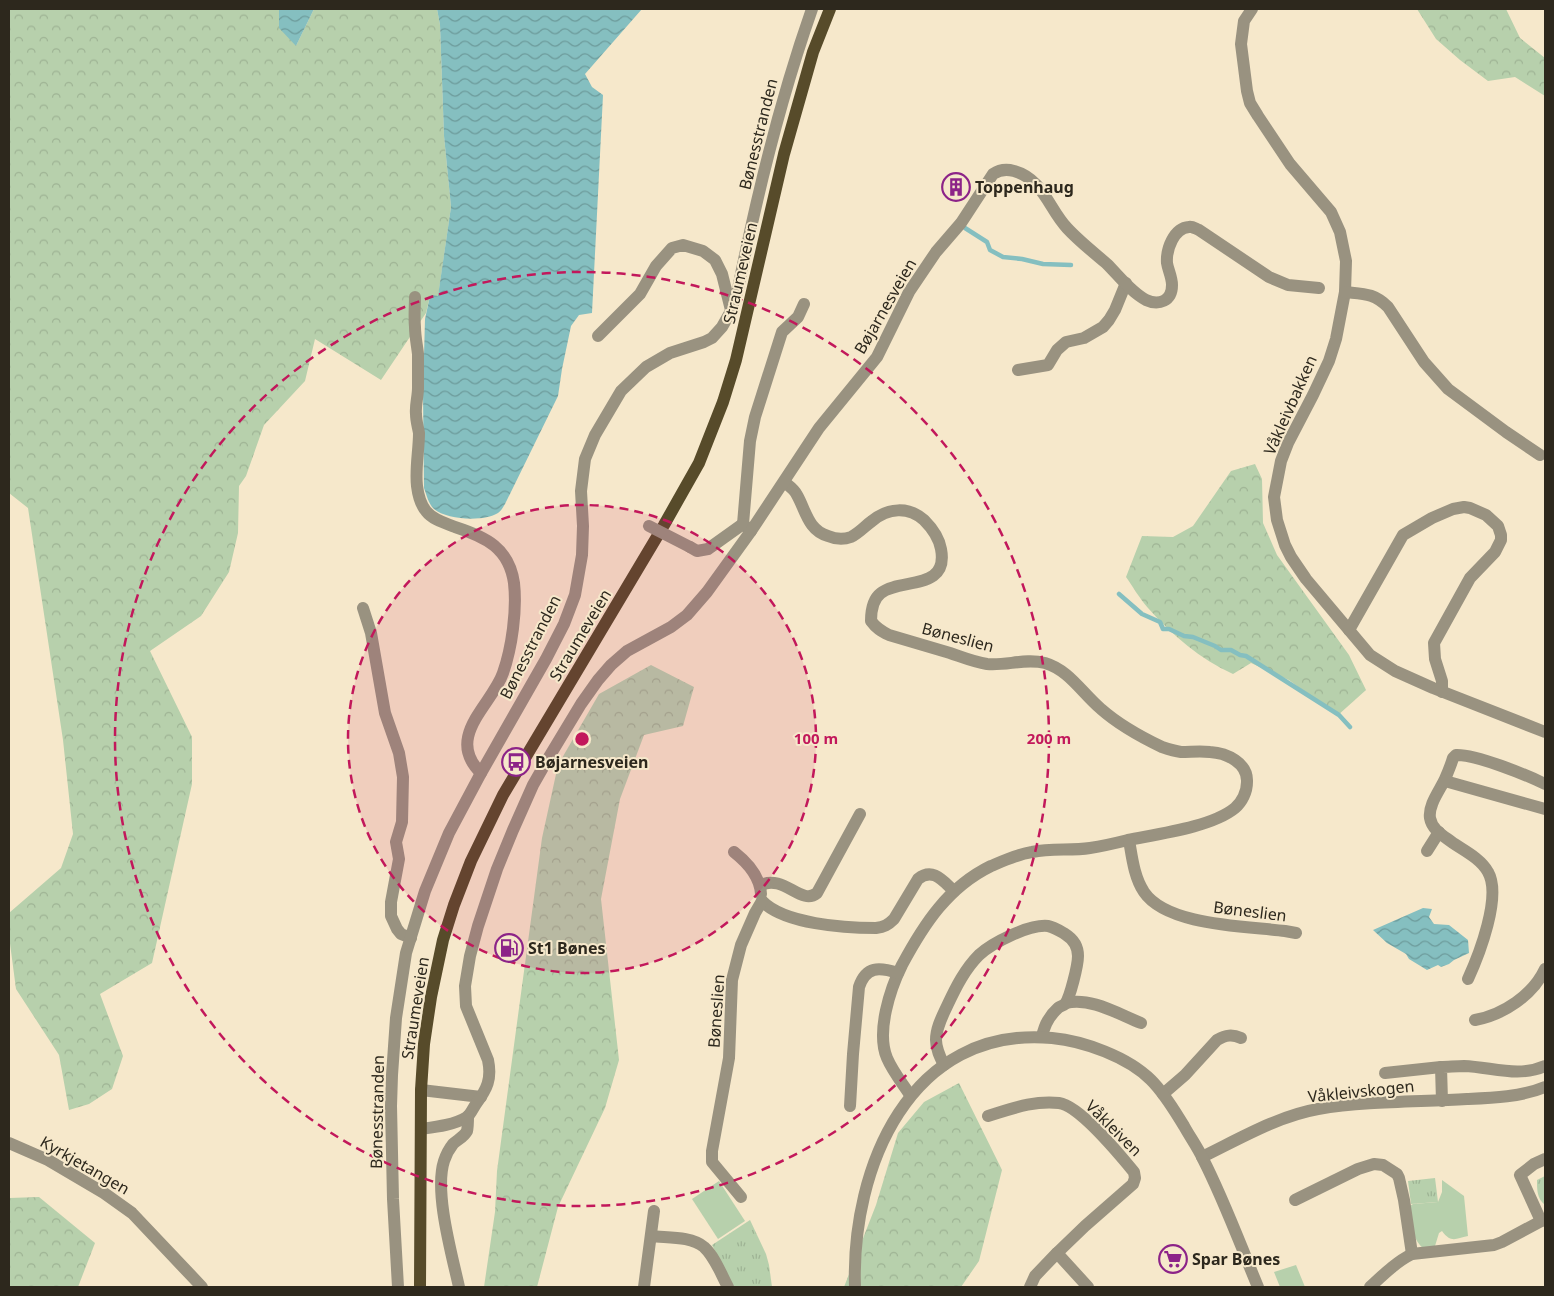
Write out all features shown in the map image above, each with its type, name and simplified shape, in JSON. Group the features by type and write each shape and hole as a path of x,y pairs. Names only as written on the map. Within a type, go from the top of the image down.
{"main road":[{"name":"Straumeveien","path":"420,1287 420,1090 424,1044 431,997 454,905 470,861 503,795 699,463 723,402 744,330 784,154 814,52 830,9"}],"street":[{"name":"Bønesstranden","path":"398,1287 390,1106 396,1018 406,953 425,891 449,832 546,659 564,624 575,595 582,555 581,492 585,459 599,427 621,391 635,376 670,352 712,338 722,327 731,311 738,289 768,156 796,54 812,9"},
{"name":"Våkleivbakken","path":"1252,9 1244,21 1241,44 1250,103 1290,164 1321,199 1336,220 1346,261 1345,292 1336,339 1329,361 1281,461 1274,497 1277,520 1285,545 1306,579 1370,655 1395,671 1442,692 1545,732"},
{"name":"Bøjarnesveien","path":"459,1287 441,1193 442,1170 453,1144 467,1131 468,1116 486,1091 490,1069 466,1006 466,976 478,926 497,869 533,785 561,737 598,680 611,664 626,651 671,627 687,614 706,592 747,527 784,482 819,428 877,357 909,292 936,252 961,223 993,174 998,171 1010,170 1022,173 1035,183 1065,226 1138,295 1155,303 1161,303 1168,299 1171,292 1172,284 1167,261 1173,238 1180,229 1190,226 1199,230 1268,277 1288,285 1319,288"},
{"path":"598,336 640,294 656,266 672,248 682,245 703,251 715,260 722,274 731,311"},
{"path":"1018,370 1048,364 1057,350 1066,342 1084,338 1102,327 1115,310 1126,283"},
{"path":"1345,292 1367,294 1375,296 1382,301 1388,307 1424,362 1442,384 1478,412 1540,455"},
{"name":"Bønesstranden","path":"415,297 414,326 418,353 416,415 419,431 417,486 421,501 426,511 437,520 491,542 504,556 511,568 514,583 515,611 506,661 496,688 480,709 468,734 468,752 475,768 481,773"},
{"path":"747,527 750,441 755,417 782,332 798,317 804,304"},
{"name":"Bøneslien","path":"784,482 797,495 807,518 813,526 818,532 826,536 842,539 850,537 884,513 894,510 903,510 920,517 936,535 942,556 937,572 924,581 888,589 881,593 873,607 871,621 874,626 889,635 974,661 990,664 1035,661 1056,668 1074,681 1105,712 1151,741 1174,751 1222,754 1236,761 1246,771 1247,779 1244,795 1240,802 1226,813 1184,829 1090,848 1055,849 1019,854 979,872 954,891 929,919 898,973 883,1027 883,1038 888,1058 910,1096"},
{"path":"1349,630 1403,535 1432,518 1453,509 1470,508 1486,515 1498,526 1501,540 1495,552 1470,578 1434,643 1435,659 1442,681 1442,692"},
{"name":"Bøjarnesveien","path":"649,526 697,551 708,550 747,527"},
{"path":"363,608 371,633 385,713 399,753 403,777 402,822 396,842 399,858 391,902 391,916 397,930 411,938"},
{"path":"1468,979 1482,944 1488,921 1493,897 1491,877 1476,858 1435,828 1430,816 1433,804 1456,754 1469,755 1529,776 1545,784"},
{"path":"1445,781 1545,809"},
{"path":"761,885 767,882 781,884 802,895 813,896 817,893 860,814"},
{"path":"1427,851 1439,832"},
{"name":"Bøneslien","path":"1129,840 1132,862 1139,884 1150,899 1160,906 1185,918 1203,922 1285,930 1296,933"},
{"path":"734,852 753,871 761,885 762,901 773,910 809,922 883,928 894,919 918,879 928,873 942,880 954,891"},
{"name":"Bøneslien","path":"741,1197 712,1162 712,1151 729,1058 732,980 741,945 762,901"},
{"path":"944,1065 937,1050 937,1029 957,986 979,955 1008,937 1041,926 1049,926 1059,930 1074,941 1078,956 1074,979 1066,1003"},
{"path":"850,1106 859,987 862,977 867,973 880,969 898,973"},
{"path":"1475,1020 1494,1014 1524,996 1534,986 1545,969"},
{"path":"1042,1037 1044,1026 1053,1014 1066,1003 1073,1001 1091,1003 1142,1024"},
{"path":"1163,1094 1185,1075 1217,1040 1232,1034 1242,1038"},
{"path":"855,1287 854,1263 857,1229 869,1176 896,1117 910,1096 924,1081 944,1065 963,1054 986,1045 1012,1039 1042,1037 1062,1039 1086,1045 1140,1071 1152,1081 1163,1094 1202,1157 1258,1287"},
{"path":"1385,1073 1464,1066 1516,1072 1545,1066"},
{"path":"1441,1067 1442,1101"},
{"name":"Våkleivskogen","path":"1202,1157 1265,1127 1306,1112 1354,1105 1488,1098 1545,1087"},
{"path":"420,1090 481,1098"},
{"name":"Våkleiven","path":"988,1116 1028,1104 1038,1103 1060,1104 1071,1108 1112,1146 1134,1172 1133,1184 1057,1253 1035,1276 1030,1287"},
{"path":"421,1129 439,1127 468,1116"},
{"name":"Kyrkjetangen","path":"9,1143 48,1160 104,1192 132,1212 202,1287"},
{"path":"1370,1287 1403,1258 1412,1254 1502,1242 1543,1220 1520,1175 1534,1164 1545,1159"},
{"path":"1295,1200 1358,1170 1374,1164 1383,1165 1397,1174 1399,1178 1412,1254"},
{"path":"644,1287 654,1211"},
{"path":"651,1236 688,1240 703,1246 713,1258 728,1287"},
{"path":"1057,1253 1088,1287"}],"green space":[{"path":"9,9 279,9 296,46 314,9 437,9 440,25 444,136 451,207 438,297 430,296 426,313 381,380 315,339 305,381 264,425 246,476 239,486 238,533 229,572 201,616 150,651 192,737 192,784 152,963 100,994 123,1056 112,1089 89,1104 69,1110 59,1055 16,989 9,936 9,913 61,868 73,834 63,740 28,508 9,493"},
{"path":"1417,9 1506,9 1520,38 1545,58 1545,96 1515,77 1488,81 1436,39"},
{"path":"1255,464 1262,479 1263,523 1277,555 1349,655 1366,690 1337,716 1289,680 1251,663 1233,674 1198,654 1157,618 1142,601 1126,577 1142,536 1173,537 1193,526 1231,471"},
{"path":"651,665 694,687 683,726 644,735 620,799 601,899 619,1060 605,1108 558,1207 537,1287 484,1287 495,1212 497,1171 542,838 558,765 599,694"},
{"path":"959,1083 1002,1170 979,1261 961,1287 844,1287 876,1205 898,1133 924,1102"},
{"path":"1545,1176 1545,1205 1542,1203 1537,1191 1537,1180"},
{"path":"1435,1178 1438,1202 1411,1204 1408,1181"},
{"path":"1442,1180 1464,1196 1468,1236 1451,1239 1442,1231 1439,1233 1435,1246 1423,1248 1414,1234 1408,1207 1413,1204 1438,1202 1442,1192"},
{"path":"719,1181 745,1221 718,1239 692,1199"},
{"path":"39,1197 95,1243 78,1287 9,1287 9,1198"},
{"path":"750,1220 766,1254 772,1287 733,1287 712,1245"},
{"path":"1296,1265 1305,1287 1280,1287 1274,1272"}],"water":[{"path":"279,9 314,9 296,46 279,28"},
{"path":"437,9 642,9 585,74 592,87 603,95 592,313 579,315 571,326 558,396 505,504 498,513 492,516 475,519 448,516 440,513 430,504 424,488 423,392 425,319 430,296 438,296 451,207 444,136 440,25"},
{"path":"1423,908 1432,909 1429,917 1434,924 1449,925 1468,940 1469,953 1449,964 1441,967 1438,965 1427,970 1409,959 1406,954 1387,943 1373,930"}],"waterway":[{"path":"961,224 987,242 990,250 1003,257 1043,264 1071,265"},
{"path":"1119,594 1142,614 1160,622 1163,629 1169,629 1184,636 1193,637 1221,650 1231,650 1246,656 1339,715 1350,727"}],"place":[{"name":"Toppenhaug","path":"956,187"},
{"name":"Bøjarnesveien","path":"516,762"},
{"name":"St1 Bønes","path":"509,948"},
{"name":"Spar Bønes","path":"1173,1259"}]}
